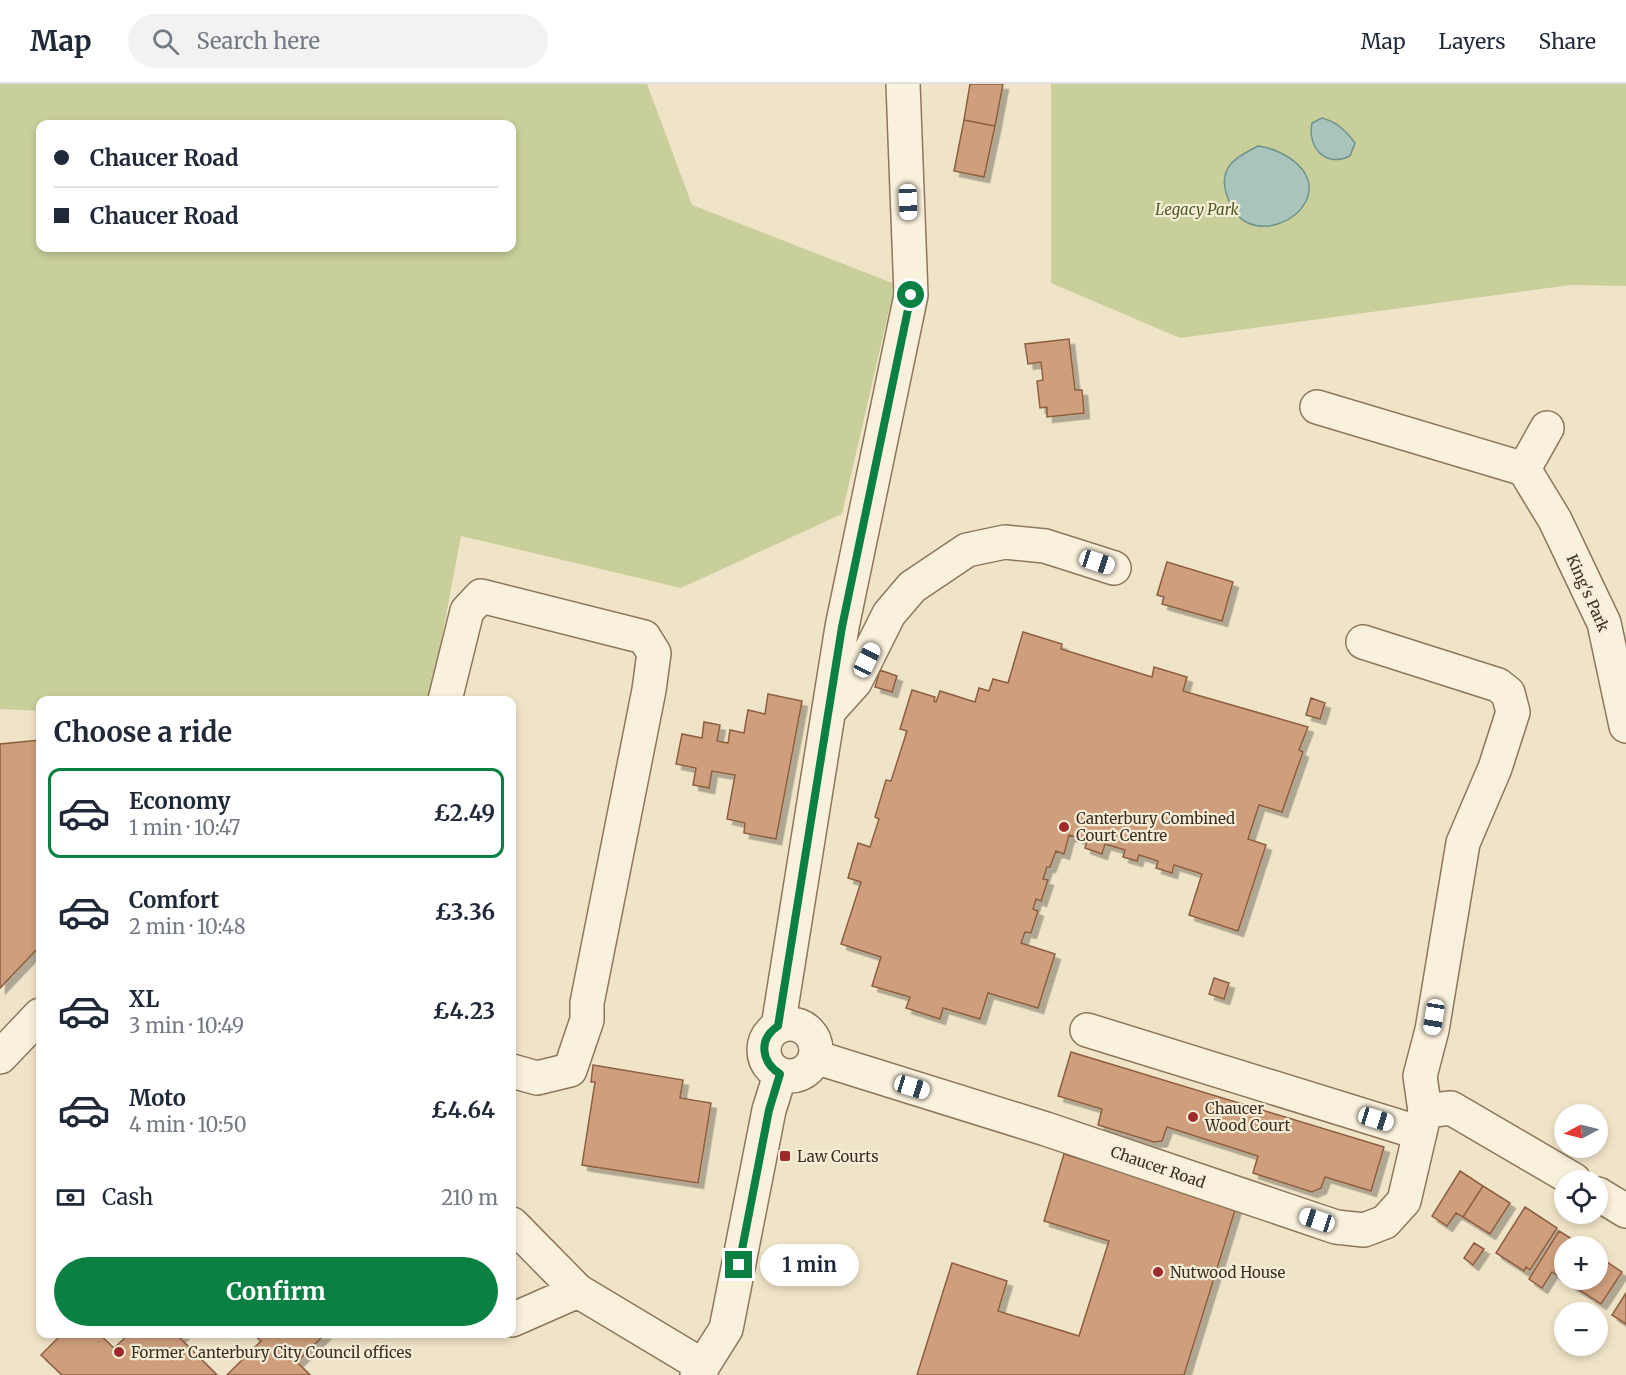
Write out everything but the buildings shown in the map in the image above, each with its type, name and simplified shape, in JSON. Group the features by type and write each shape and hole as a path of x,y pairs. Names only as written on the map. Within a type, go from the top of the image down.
{"street":[{"path":"778,1026 796,1025 804,1028 813,1038 815,1057 811,1065 799,1074 780,1074 771,1068 764,1055 768,1036 778,1026 853,570 911,295 903,84"},
{"path":"1317,407 1524,469 1546,428"},
{"name":"King's Park","path":"1524,469 1555,520 1604,623 1626,726"},
{"path":"829,711 855,682 889,614 912,587 967,550 1005,542 1045,546 1114,568"},
{"path":"446,696 467,611 481,596 644,637 654,653 587,1003 587,1020 570,1070 537,1078 516,1072"},
{"path":"1363,642 1498,685 1508,693 1512,703 1513,712 1495,768 1462,843 1432,1030 1420,1076 1432,1117"},
{"path":"0,1057 36,1019"},
{"path":"1087,1030 1432,1117 1554,1171"},
{"name":"Chaucer Road","path":"815,1057 1046,1129 1336,1227 1364,1230 1385,1222 1404,1201 1432,1117"},
{"path":"516,1228 578,1291 700,1371 726,1329 769,1110 780,1074"},
{"path":"1608,1200 1626,1211"},
{"path":"516,1318 578,1291"}],"green space":[{"path":"0,84 647,84 692,205 895,284 842,514 681,588 461,536 431,696 36,696 36,711 0,709"},
{"name":"Legacy Park","path":"1051,84 1626,84 1626,286 1571,285 1180,338 1051,283"}],"water":[{"path":"1322,118 1341,128 1355,143 1350,156 1333,159 1326,157 1315,148 1311,132 1312,123"},
{"path":"1258,146 1289,157 1298,164 1308,182 1309,192 1305,203 1295,215 1272,225 1256,225 1243,220 1237,215 1226,194 1225,179 1228,167 1240,156"}],"place":[{"name":"Canterbury Combined Court Centre","path":"1064,827"},
{"name":"Chaucer Wood Court","path":"1193,1117"},
{"name":"Law Courts","path":"785,1156"},
{"name":"Nutwood House","path":"1158,1272"},
{"name":"Former Canterbury City Council offices","path":"119,1352"}],"route":[{"path":"739,1265 769,1110 780,1074 766,1061 764,1046 768,1036 778,1026 842,627 911,295"}]}
